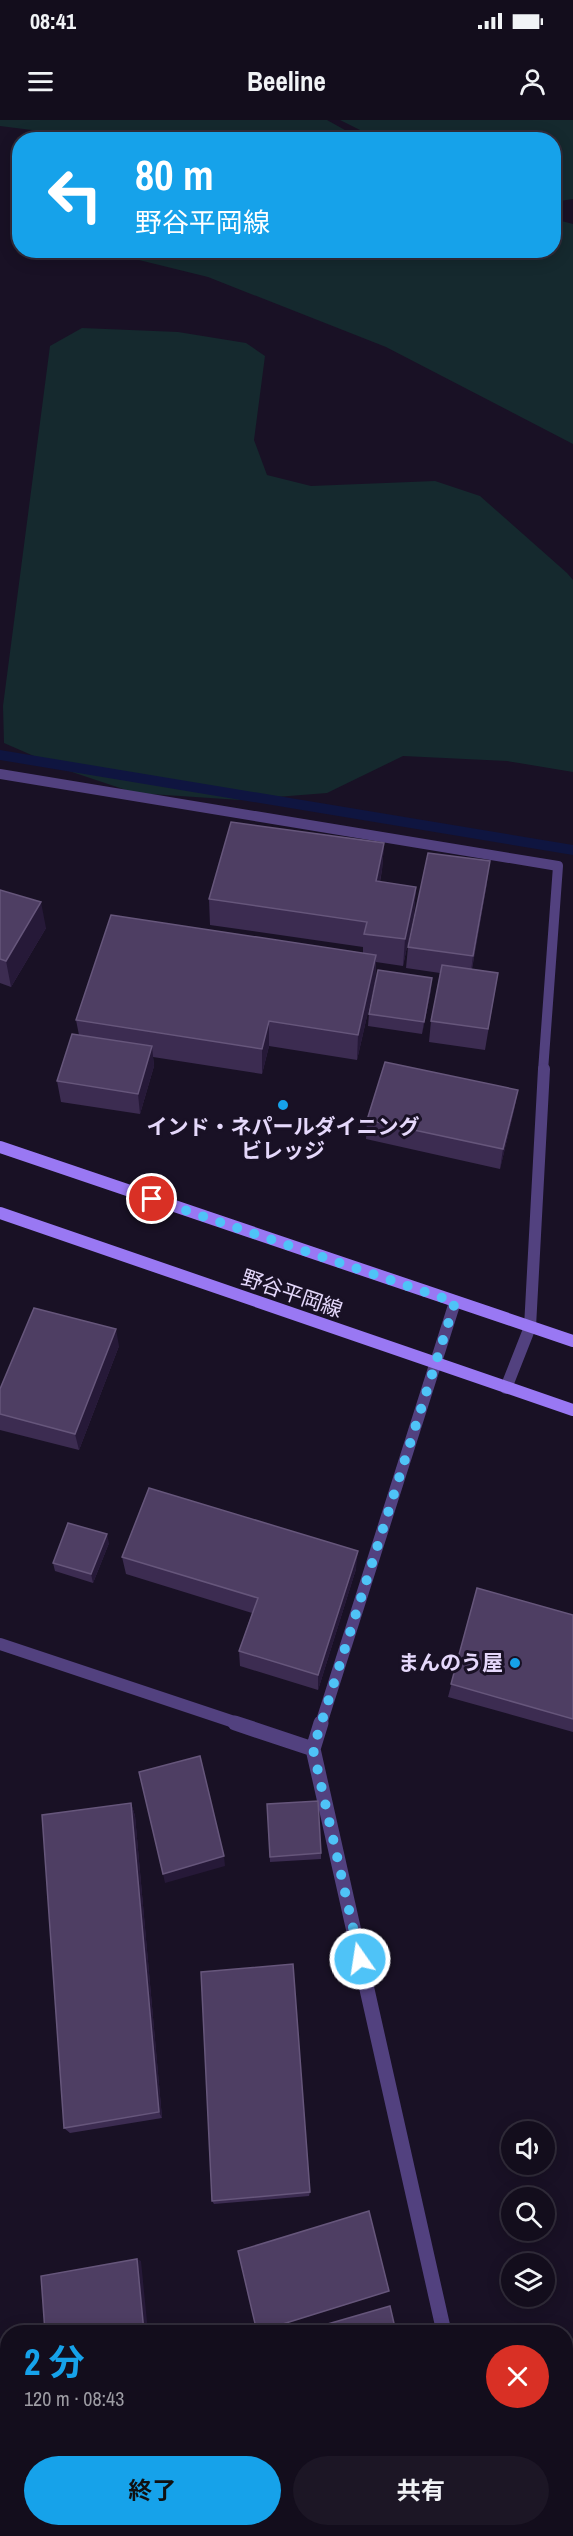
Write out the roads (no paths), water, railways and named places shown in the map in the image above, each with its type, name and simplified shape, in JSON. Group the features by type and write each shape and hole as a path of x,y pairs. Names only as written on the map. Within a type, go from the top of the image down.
{"main road":[{"path":"0,1147 573,1341"},
{"name":"野谷平岡線","path":"0,1213 436,1365 573,1410"}],"street":[{"path":"0,774 558,866 544,1060 530,1327 506,1388"},
{"path":"442,2325 313,1749 455,1302"},
{"path":"0,1644 313,1749"}],"waterway":[{"path":"0,755 573,850"}],"place":[{"name":"インド・ネパールダイニング ビレッジ","path":"283,1105"},
{"name":"まんのう屋","path":"515,1663"}]}
